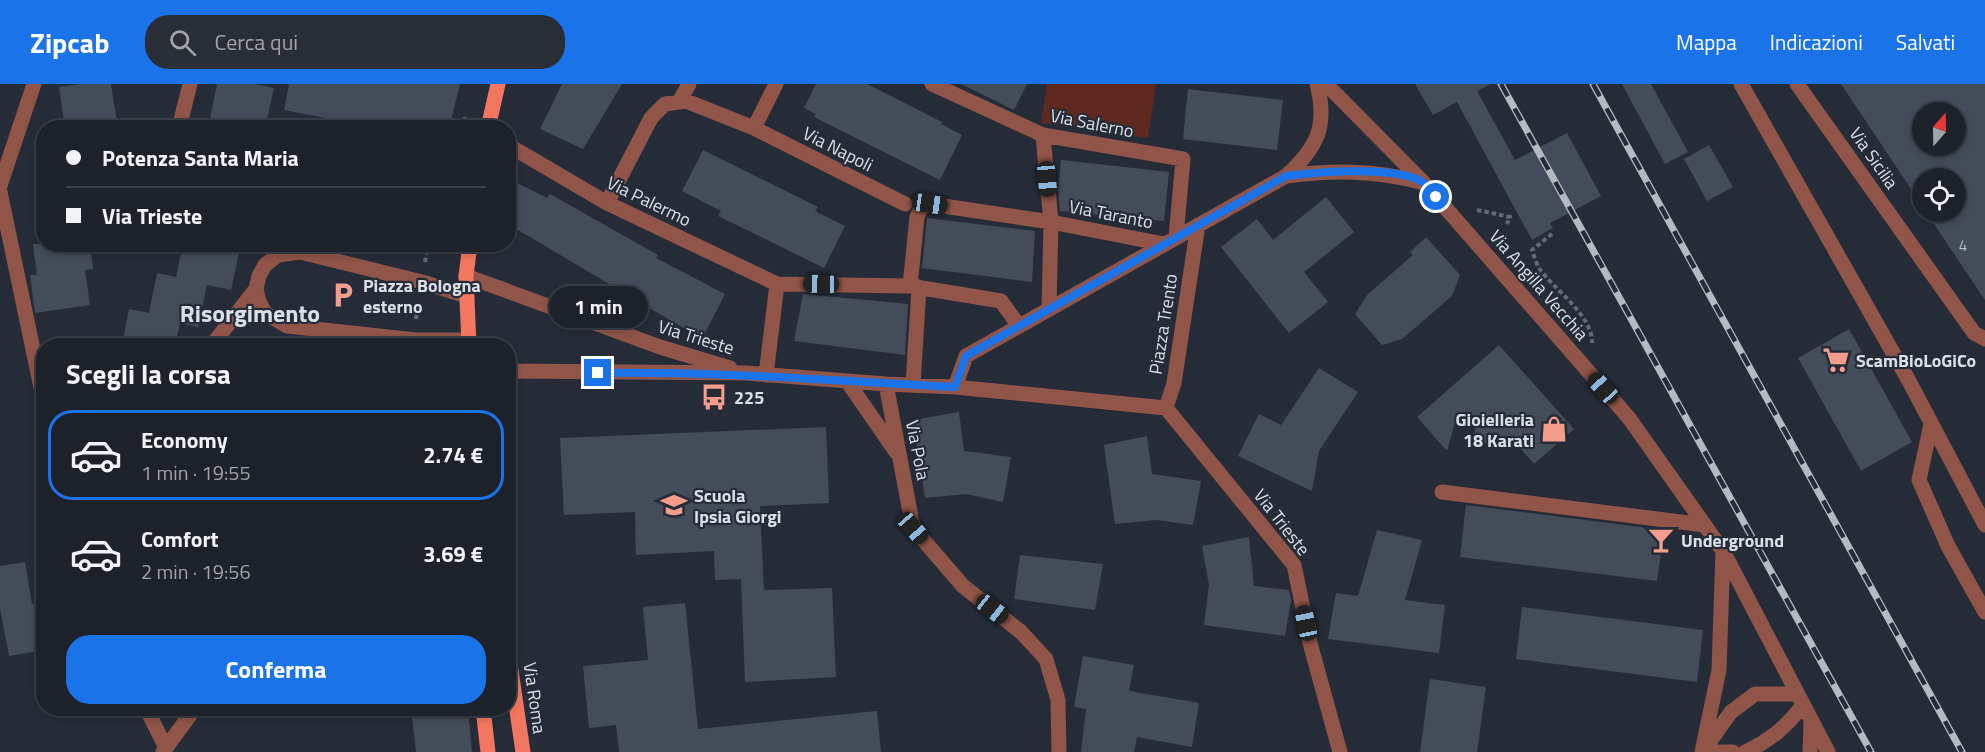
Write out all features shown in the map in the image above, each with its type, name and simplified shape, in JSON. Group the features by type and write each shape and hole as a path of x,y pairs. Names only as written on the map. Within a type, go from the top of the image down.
{"main road":[{"path":"490,120 498,84"},
{"path":"469,252 466,276 469,338"},
{"name":"Via Roma","path":"516,704 523,752"},
{"path":"484,716 488,752"}],"street":[{"path":"0,186 34,84"},
{"path":"181,120 190,84"},
{"path":"607,203 651,118 665,104 679,102 689,84"},
{"path":"754,128 776,84"},
{"name":"Via Salerno","path":"932,84 1043,135 1183,159"},
{"path":"1198,225 1286,176 1309,155 1319,130 1321,100 1317,84"},
{"name":"Via Angilla Vecchia","path":"1326,84 1423,182 1629,418 1723,551 1828,752"},
{"path":"1741,84 1904,370 1930,424 1985,525"},
{"name":"Via Sicilia","path":"1797,84 1974,333 1985,339"},
{"name":"Via Napoli","path":"679,102 686,101 754,128 905,204"},
{"name":"Via Taranto","path":"1043,135 1051,222 1049,309"},
{"name":"Via Palermo","path":"516,151 607,203 777,284 914,286 1001,301 1019,326"},
{"name":"Via Taranto","path":"1051,222 1170,241 1183,159"},
{"path":"1286,176 1355,171 1395,175 1423,182"},
{"path":"0,192 36,364"},
{"path":"913,385 916,217 921,208 930,204 1051,222"},
{"name":"Piazza Trento","path":"955,387 966,356 1198,225"},
{"name":"Piazza Trento","path":"1166,408 1174,383 1198,225"},
{"path":"270,261 272,252"},
{"path":"218,338 256,289 259,276 270,261 287,252"},
{"path":"331,252 467,296"},
{"name":"Via Trieste","path":"466,276 660,347 746,373"},
{"path":"766,375 777,284"},
{"path":"256,289 265,313 287,326 398,338"},
{"name":"Via Trieste","path":"516,371 746,373 955,387"},
{"path":"847,381 900,457"},
{"name":"Via Pola","path":"886,384 913,528 963,586 1021,632 1046,659 1058,700 1059,752"},
{"path":"955,387 1166,408"},
{"name":"Via Trieste","path":"1166,408 1294,565 1310,643 1340,752"},
{"path":"1930,424 1919,480 1948,546 1985,612"},
{"path":"1442,492 1705,525"},
{"path":"1702,752 1719,670 1719,608 1723,551"},
{"path":"1702,752 1731,712 1755,694 1800,700 1788,725 1767,742 1745,752"},
{"path":"149,716 164,750"},
{"path":"164,750 189,716"},
{"path":"1810,752 1811,722"},
{"path":"1713,752 1733,752"}],"path":[{"path":"1476,209 1510,217 1507,224"},
{"path":"1552,234 1532,250 1538,267 1573,305 1590,329 1593,341 1577,358"}],"shaded area":[{"path":"1047,84 1156,84 1148,138 1041,123"}],"building":[{"path":"111,84 117,120 64,120 59,87"},
{"path":"217,84 256,84 274,88 267,120 210,120"},
{"path":"289,84 460,84 451,120 335,120 284,110"},
{"path":"562,84 622,84 583,149 540,129"},
{"path":"816,84 867,84 942,122 941,124 962,135 940,180 814,117 816,114 804,108"},
{"path":"961,84 1027,84 1014,110"},
{"path":"1415,84 1491,84 1477,91 1515,160 1567,133 1601,196 1550,223 1553,228 1532,240 1457,102 1433,115"},
{"path":"1622,84 1651,84 1688,152 1665,164"},
{"path":"1841,84 1985,84 1985,300 1933,222 1966,222 1966,168 1912,168 1912,190"},
{"path":"1188,89 1283,100 1277,150 1183,139"},
{"path":"1709,145 1733,187 1707,201 1684,159"},
{"path":"703,150 818,207 815,211 845,226 824,268 718,216 721,211 682,191"},
{"path":"1061,160 1169,172 1164,221 1060,211 1058,190"},
{"path":"517,183 547,198 550,194 658,255 656,258 725,294 702,339 516,229"},
{"path":"1326,197 1354,232 1304,272 1328,302 1289,333 1221,247 1257,219 1273,240"},
{"path":"927,218 1035,231 1032,282 922,268"},
{"path":"1426,237 1460,275 1452,296 1402,339 1382,345 1355,314 1368,294 1413,255 1410,252"},
{"path":"33,244 36,244 36,252 91,252 93,269 85,270 90,305 35,313 30,275 37,275"},
{"path":"181,252 239,252 231,290 207,285 198,327 180,323 177,338 123,338 129,309 149,313 157,273 176,277"},
{"path":"803,294 908,304 905,355 794,341"},
{"path":"1849,329 1912,442 1861,471 1798,358"},
{"path":"1499,345 1574,429 1534,464 1513,440 1492,448 1474,436 1477,416 1458,412 1447,451 1417,417"},
{"path":"1319,368 1358,392 1319,451 1312,491 1238,456 1259,414 1281,425"},
{"path":"959,412 964,451 1011,457 1003,502 966,494 925,498 913,420"},
{"name":"Scuola Ipsia Giorgi","path":"826,427 829,503 760,506 764,590 832,588 836,677 745,682 741,579 715,580 714,551 636,555 635,512 564,515 560,438"},
{"path":"1147,436 1152,474 1201,481 1193,525 1156,520 1115,524 1104,445"},
{"path":"1466,505 1664,530 1657,581 1460,557"},
{"path":"1377,530 1422,540 1405,600 1445,605 1439,653 1328,639 1336,593 1358,596"},
{"path":"1249,537 1254,586 1289,590 1291,601 1285,636 1204,625 1209,585 1202,546"},
{"path":"1020,555 1103,564 1095,610 1014,599"},
{"path":"25,562 32,604 36,603 36,651 9,656 0,608 0,566"},
{"path":"685,603 698,729 877,711 881,752 619,752 616,725 589,728 583,666 648,660 643,607"},
{"path":"1522,607 1703,630 1697,682 1516,659"},
{"path":"1083,656 1134,665 1129,691 1199,703 1192,747 1137,737 1134,752 1081,752 1086,709 1074,707"},
{"path":"1430,679 1486,687 1477,752 1420,752"},
{"path":"412,716 469,716 472,752 416,752"}],"railway":[{"path":"1501,84 1871,752"},
{"path":"1593,84 1962,752"}],"place":[{"name":"Piazza Bologna esterno","path":"343,295"},
{"name":"ScamBioLoGiCo","path":"1836,360"},
{"name":"225","path":"714,397"},
{"name":"Gioielleria 18 Karati","path":"1554,429"},
{"name":"Scuola Ipsia Giorgi","path":"674,505"},
{"name":"Underground","path":"1661,540"}],"district":[{"name":"Risorgimento","path":"250,313"}],"route":[{"path":"598,373 746,373 955,387 966,356 1286,176 1329,171 1395,175 1423,182 1436,197"}]}
